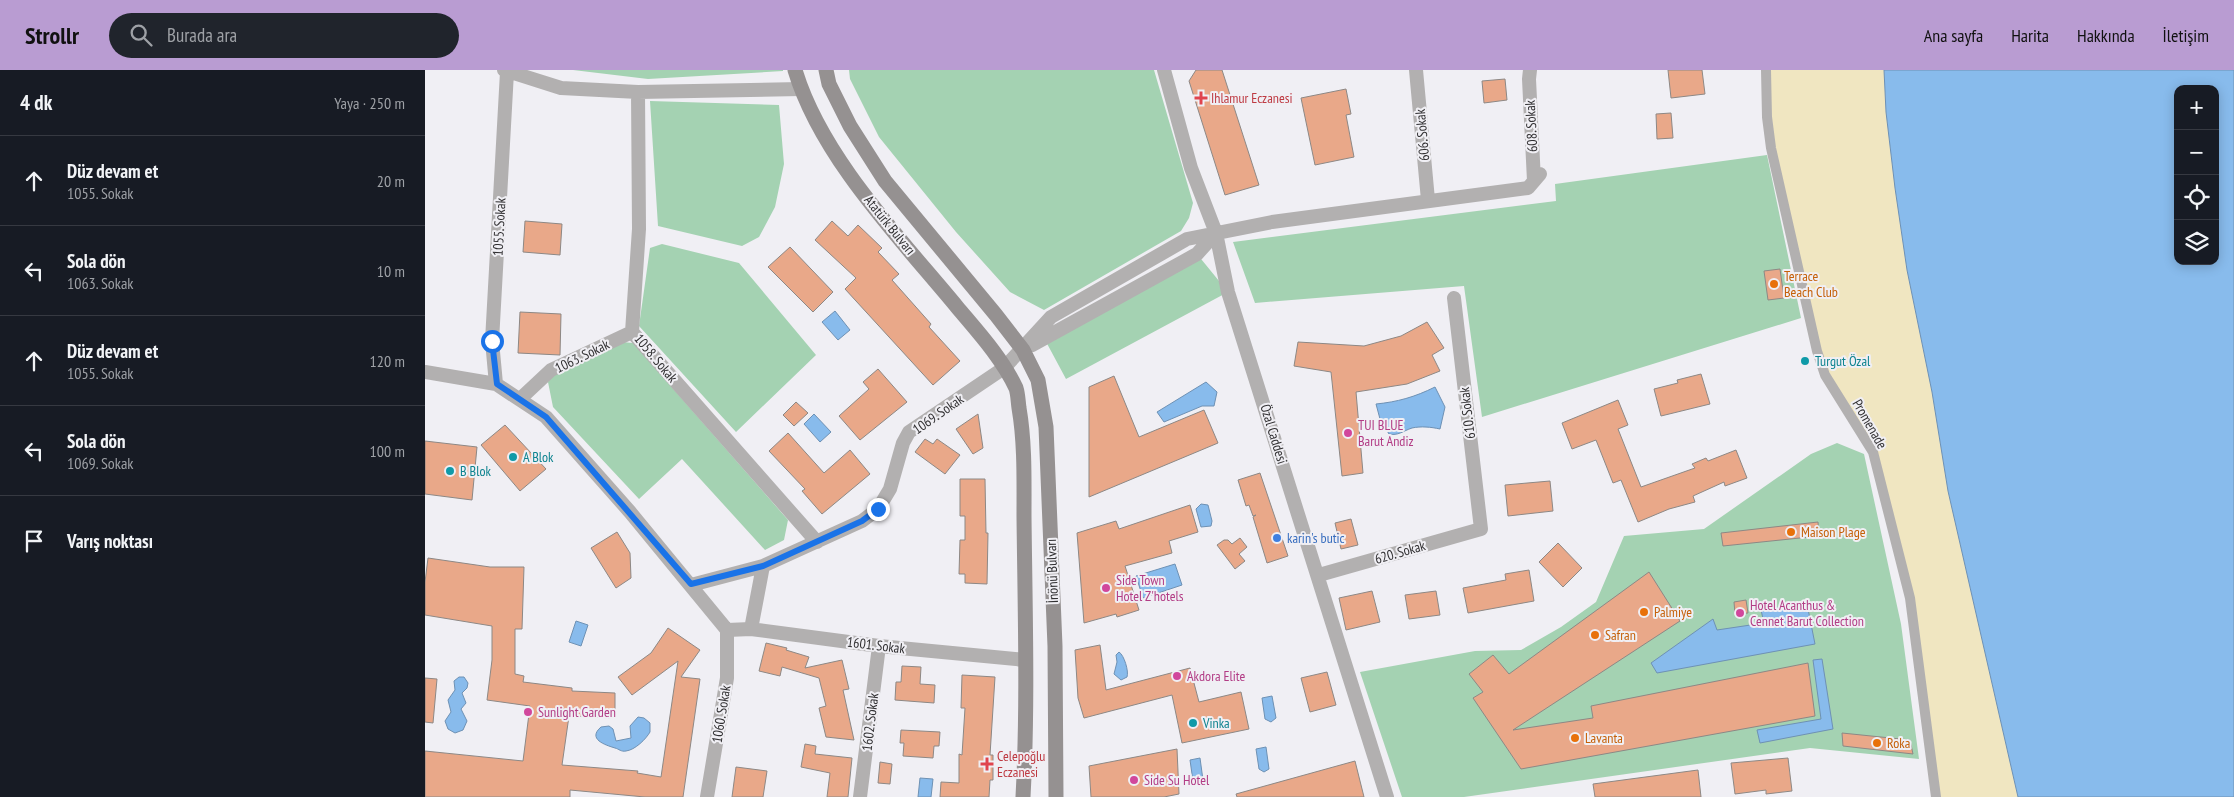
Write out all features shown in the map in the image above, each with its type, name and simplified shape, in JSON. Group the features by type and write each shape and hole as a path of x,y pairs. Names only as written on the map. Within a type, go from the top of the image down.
{"main road":[{"name":"Atatürk Bulvarı","path":"795,70 801,89 825,137 851,177 1005,368"},
{"name":"Atatürk Bulvarı","path":"826,70 829,84 850,126 885,180 1023,350"},
{"name":"İnönü Bulvarı","path":"1023,350 1038,380 1046,427 1055,646 1056,797"},
{"name":"İnönü Bulvarı","path":"1005,368 1017,390 1022,426 1026,740 1023,797"}],"street":[{"name":"Özal Caddesi","path":"1164,70 1191,168 1216,233 1228,292 1319,575 1343,661 1387,797"},
{"name":"606. Sokak","path":"1417,70 1428,200"},
{"name":"608. Sokak","path":"1428,200 1528,188 1537,177 1529,80 1530,70"},
{"name":"Promenade","path":"1766,70 1767,117 1771,148 1817,351 1825,375 1873,452 1911,598 1936,797"},
{"path":"507,71 561,88 638,92 801,89"},
{"name":"1055. Sokak","path":"497,384 492,341 507,71"},
{"name":"1058. Sokak","path":"638,92 639,229 632,332 817,542"},
{"path":"1216,233 1272,222 1428,200"},
{"name":"1069. Sokak","path":"691,584 763,566 862,521 878,509 890,489 903,443 909,432 1005,368 1023,350 1197,254 1216,233"},
{"name":"610. Sokak","path":"1453,298 1481,529"},
{"name":"1063. Sokak","path":"520,399 551,370 632,332"},
{"path":"425,372 497,384 546,417 691,584 727,630"},
{"name":"620. Sokak","path":"1319,575 1481,529"},
{"path":"751,629 763,566"},
{"name":"1601. Sokak","path":"727,630 751,629 879,646 1025,660"},
{"name":"1060. Sokak","path":"707,797 727,678 727,630"},
{"name":"1602. Sokak","path":"861,797 879,646"}],"green space":[{"path":"573,70 783,70 783,71 648,79"},
{"path":"849,70 1154,70 1193,203 1189,218 1181,231 1044,310 1010,292 956,232 879,137 850,79"},
{"path":"650,101 779,105 784,164 775,207 759,237 742,246 658,226"},
{"path":"1767,155 1801,318 1482,417 1464,286 1255,303 1233,242 1556,201 1555,184"},
{"path":"662,244 739,263 816,355 736,432 639,326 650,248"},
{"path":"1197,254 1228,292 1066,379 1044,338"},
{"path":"622,342 633,343 788,520 784,540 765,550 682,459 639,499 553,407 548,382 553,374"},
{"name":"Hotel Acanthus & Cennet Barut Collection","path":"1837,443 1864,454 1901,624 1919,759 1810,748 1464,797 1402,797 1360,672 1475,651 1521,650 1561,627 1596,602 1624,536 1704,529 1811,454"}],"sand":[{"path":"1766,70 1884,70 1886,112 1907,270 1932,392 1948,491 2018,797 1936,797 1917,645 1873,452 1825,375 1779,179"}],"water":[{"path":"1884,70 2234,70 2234,797 2018,797 1948,491 1932,392 1907,270 1886,112"},
{"path":"835,311 850,330 838,340 822,322"},
{"path":"1206,382 1217,392 1214,406 1202,406 1164,422 1157,412"},
{"path":"1435,387 1445,407 1440,429 1419,427 1398,434 1389,434 1380,419 1376,404 1420,394"},
{"path":"814,414 831,432 820,442 804,424"},
{"path":"1201,504 1208,505 1212,521 1211,526 1201,527 1196,509"},
{"path":"1175,564 1182,585 1143,598 1136,576"},
{"path":"1807,604 1815,644 1657,673 1651,663 1713,619 1717,630 1764,623 1761,610"},
{"path":"576,621 588,625 581,646 569,642"},
{"path":"1119,652 1124,660 1127,671 1127,677 1121,680 1114,674 1117,662 1116,655"},
{"path":"1822,659 1833,729 1760,743 1757,730 1821,719 1813,660"},
{"path":"459,677 464,677 468,683 467,688 462,693 466,703 461,709 467,721 463,730 455,733 448,729 445,721 451,712 448,700 455,690 454,681"},
{"path":"1272,696 1276,718 1271,722 1265,719 1262,698"},
{"path":"638,717 644,718 650,723 650,732 633,749 621,751 602,743 597,738 597,731 601,727 609,726 613,729 616,741 631,738 630,726"},
{"path":"1266,747 1269,769 1264,772 1259,769 1256,749"},
{"path":"1200,758 1203,780 1198,784 1193,781 1190,760"},
{"path":"920,778 933,779 931,797 918,797"}],"building":[{"path":"1196,70 1222,70 1259,185 1225,195 1189,81"},
{"path":"1668,70 1702,70 1705,94 1671,98"},
{"path":"1505,79 1507,100 1484,103 1482,81"},
{"path":"1346,89 1351,114 1346,115 1354,157 1315,165 1301,98"},
{"path":"1671,113 1673,138 1657,139 1656,114"},
{"path":"525,221 562,224 560,255 523,252"},
{"path":"832,221 848,236 858,225 882,248 878,252 899,274 892,280 931,324 929,327 960,361 933,385 845,289 856,278 815,240"},
{"path":"790,247 833,292 813,312 768,267"},
{"name":"Terrace Beach Club","path":"1780,269 1784,298 1768,300 1764,271"},
{"path":"520,312 561,314 560,355 518,353"},
{"name":"TUI BLUE Barut Andiz","path":"1427,322 1444,348 1432,355 1440,371 1407,384 1356,392 1363,473 1342,476 1331,372 1294,366 1298,342 1364,346 1401,336"},
{"path":"878,369 907,402 860,440 839,416 869,389 863,382"},
{"path":"1701,374 1710,404 1661,416 1654,389 1678,383 1677,380"},
{"path":"1114,376 1139,437 1204,410 1218,443 1089,497 1089,387"},
{"path":"1618,400 1628,425 1618,429 1641,487 1695,468 1692,464 1706,458 1708,461 1736,450 1747,478 1725,486 1724,482 1693,496 1695,502 1669,509 1638,522 1621,480 1613,483 1596,440 1572,449 1562,423"},
{"path":"796,402 808,413 794,426 783,415"},
{"path":"978,414 983,448 973,454 956,429"},
{"name":"A Blok","path":"505,425 546,469 520,491 481,445"},
{"path":"788,433 824,473 850,450 870,474 822,514 802,491 805,489 769,451"},
{"path":"925,439 933,444 937,439 960,455 945,474 915,452"},
{"name":"B Blok","path":"425,441 477,447 472,500 425,494"},
{"path":"1260,473 1288,556 1267,563 1253,517 1256,515 1253,516 1249,505 1246,506 1238,480"},
{"path":"960,479 985,479 986,533 988,533 987,584 965,583 965,574 959,574 960,540 965,540 965,516 960,516"},
{"path":"1550,481 1553,511 1508,516 1505,485"},
{"name":"Side Town Hotel Z'hotels","path":"1190,505 1198,532 1169,541 1172,553 1125,566 1139,610 1117,617 1116,614 1084,623 1077,533 1116,521 1119,529"},
{"path":"1351,519 1358,545 1341,549 1335,523"},
{"path":"1818,522 1819,536 1723,546 1721,533"},
{"path":"617,532 630,553 631,578 616,588 591,548"},
{"path":"1240,538 1247,547 1239,554 1245,561 1235,569 1217,545 1224,540 1228,540 1232,544"},
{"path":"1558,543 1582,568 1563,587 1539,562"},
{"path":"428,558 490,567 524,567 522,629 515,629 515,674 524,676 523,682 572,688 572,691 615,693 615,718 569,716 562,765 638,771 637,773 661,777 678,661 632,695 618,677 651,653 668,628 700,650 681,677 700,679 683,797 645,797 570,790 570,797 425,797 425,751 523,761 530,706 487,700 492,660 492,626 425,615 425,582"},
{"path":"1529,570 1534,601 1468,613 1463,588 1506,580 1505,574"},
{"path":"1649,572 1680,621 1513,730 1593,718 1591,706 1808,663 1815,716 1521,769 1473,698 1483,692 1469,674 1493,655 1509,674"},
{"path":"1372,591 1380,622 1346,630 1339,598"},
{"path":"1436,591 1440,615 1409,619 1405,595"},
{"path":"1746,600 1748,613 1735,614 1734,602"},
{"path":"766,643 787,648 786,650 809,657 805,668 842,660 849,689 843,690 854,740 826,737 819,708 826,706 819,678 782,667 780,676 759,671"},
{"path":"1100,645 1106,690 1190,668 1199,702 1241,692 1249,729 1182,743 1172,695 1084,718 1078,698 1075,650"},
{"path":"902,666 921,667 920,684 935,685 934,703 895,700 896,682 901,682"},
{"path":"1327,672 1336,705 1310,712 1301,678"},
{"path":"962,675 995,677 990,755 993,755 993,780 990,780 989,797 940,797 941,782 959,783 959,754 962,755 965,708 961,708"},
{"path":"425,678 437,679 433,723 425,722"},
{"path":"901,730 940,732 939,746 934,746 933,758 903,756 904,743 900,743"},
{"name":"Roka","path":"1842,733 1910,740 1913,754 1843,746"},
{"path":"805,744 816,746 815,754 852,758 848,797 827,797 830,773 801,767"},
{"name":"Side Su Hotel","path":"1177,749 1179,794 1164,797 1091,797 1089,766"},
{"path":"1788,758 1792,791 1766,794 1766,790 1735,794 1731,763"},
{"path":"1355,761 1364,797 1237,797 1236,794"},
{"path":"880,762 892,764 890,784 878,783"},
{"path":"736,767 767,771 763,797 732,797"},
{"path":"1698,770 1701,797 1595,797 1593,784"}],"place":[{"name":"Ihlamur Eczanesi","path":"1201,98"},
{"name":"Terrace Beach Club","path":"1774,284"},
{"name":"Turgut Özal","path":"1805,361"},
{"name":"TUI BLUE Barut Andiz","path":"1348,433"},
{"name":"A Blok","path":"513,457"},
{"name":"B Blok","path":"450,471"},
{"name":"Maison Plage","path":"1791,532"},
{"name":"karin's butic","path":"1277,538"},
{"name":"Side Town Hotel Z'hotels","path":"1106,588"},
{"name":"Palmiye","path":"1644,612"},
{"name":"Hotel Acanthus & Cennet Barut Collection","path":"1740,613"},
{"name":"Safran","path":"1595,635"},
{"name":"Akdora Elite","path":"1177,676"},
{"name":"Sunlight Garden","path":"528,712"},
{"name":"Vinka","path":"1193,723"},
{"name":"Lavanta","path":"1575,738"},
{"name":"Roka","path":"1877,743"},
{"name":"Celepoğlu Eczanesi","path":"987,764"},
{"name":"Side Su Hotel","path":"1134,780"}],"route":[{"path":"492,341 497,384 546,417 691,584 763,566 862,521 878,509"}]}
